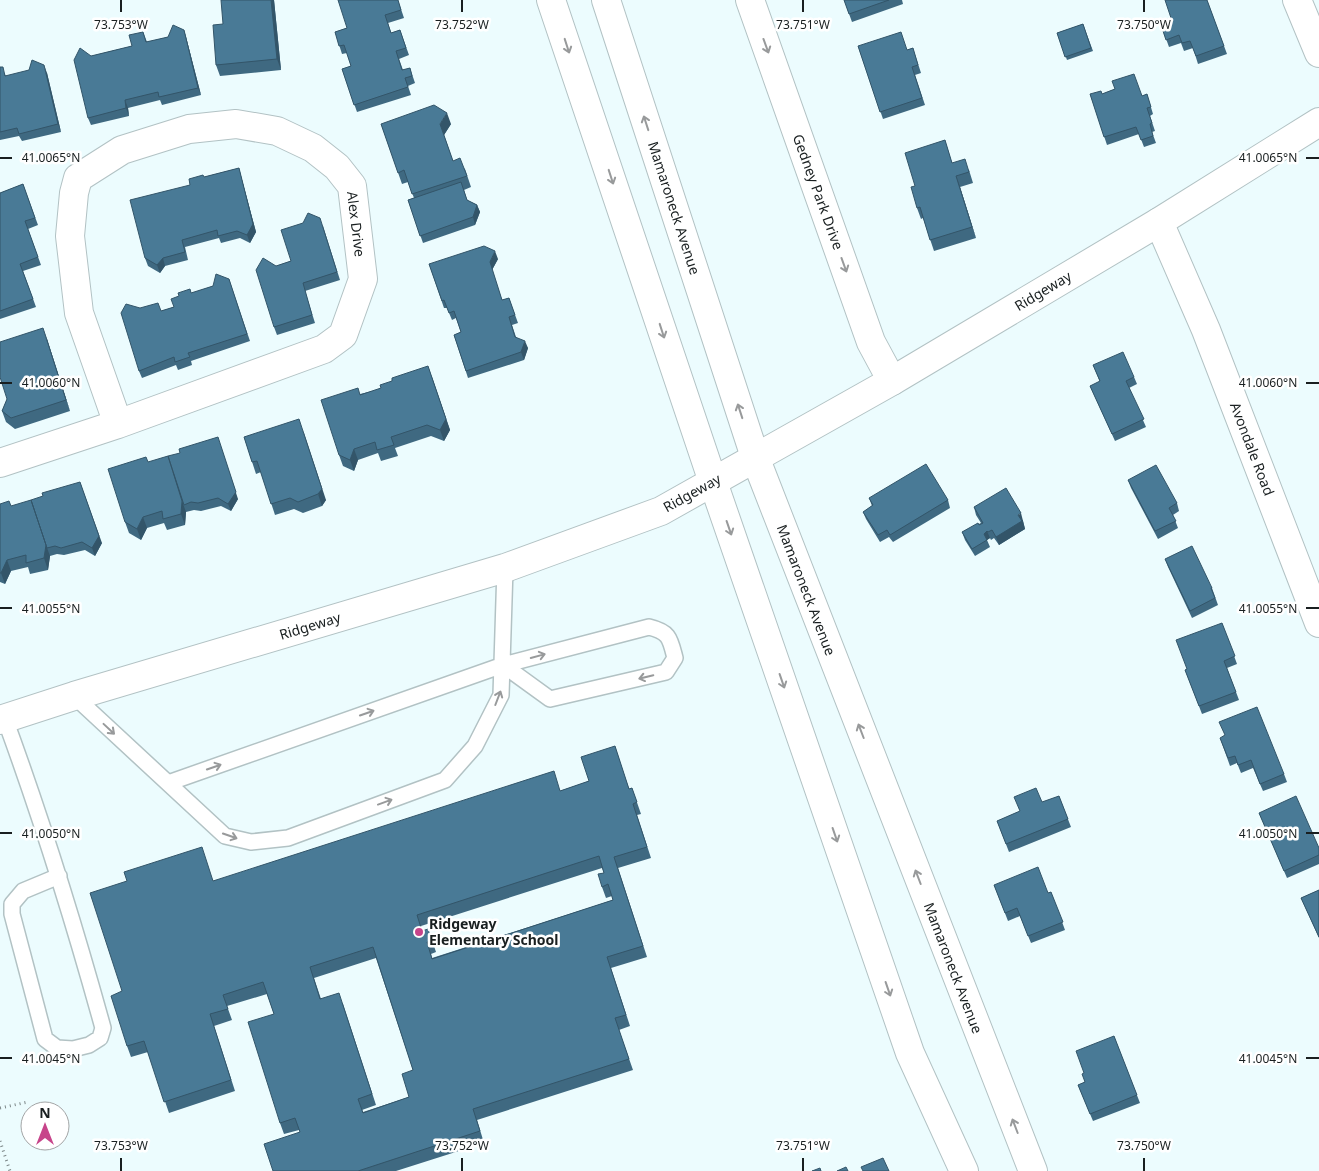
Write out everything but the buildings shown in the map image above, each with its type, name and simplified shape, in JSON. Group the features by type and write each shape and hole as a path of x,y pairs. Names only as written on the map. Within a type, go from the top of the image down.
{"street":[{"path":"552,0 713,482 910,1053 964,1171"},
{"name":"Mamaroneck Avenue","path":"606,0 755,457 1033,1171"},
{"name":"Gedney Park Drive","path":"750,0 871,342 892,381"},
{"path":"1297,0 1319,53"},
{"name":"Ridgeway","path":"3,719 74,696 505,568 661,510 892,381 1158,222 1319,122"},
{"name":"Alex Drive","path":"0,463 118,424 324,349 344,334 363,279 352,186 337,168 313,148 277,131 236,124 189,129 122,150 78,178 74,193 70,236 79,313 118,424"},
{"name":"Avondale Road","path":"1158,222 1206,330 1319,624"}],"lane":[{"path":"74,696 225,836 251,842 288,838 445,780 476,746 501,695 505,568"},
{"path":"168,783 503,665 649,627 660,629 670,638 675,658 666,672 550,699 503,665"},
{"path":"3,719 36,802 59,876 103,1028 100,1038 89,1045 73,1049 57,1048 45,1039 12,914 12,904 23,891 59,876"}],"path":[{"path":"0,1108 20,1104"},
{"path":"0,1140 10,1171"}],"place":[{"name":"Ridgeway Elementary School","path":"419,932"}]}
